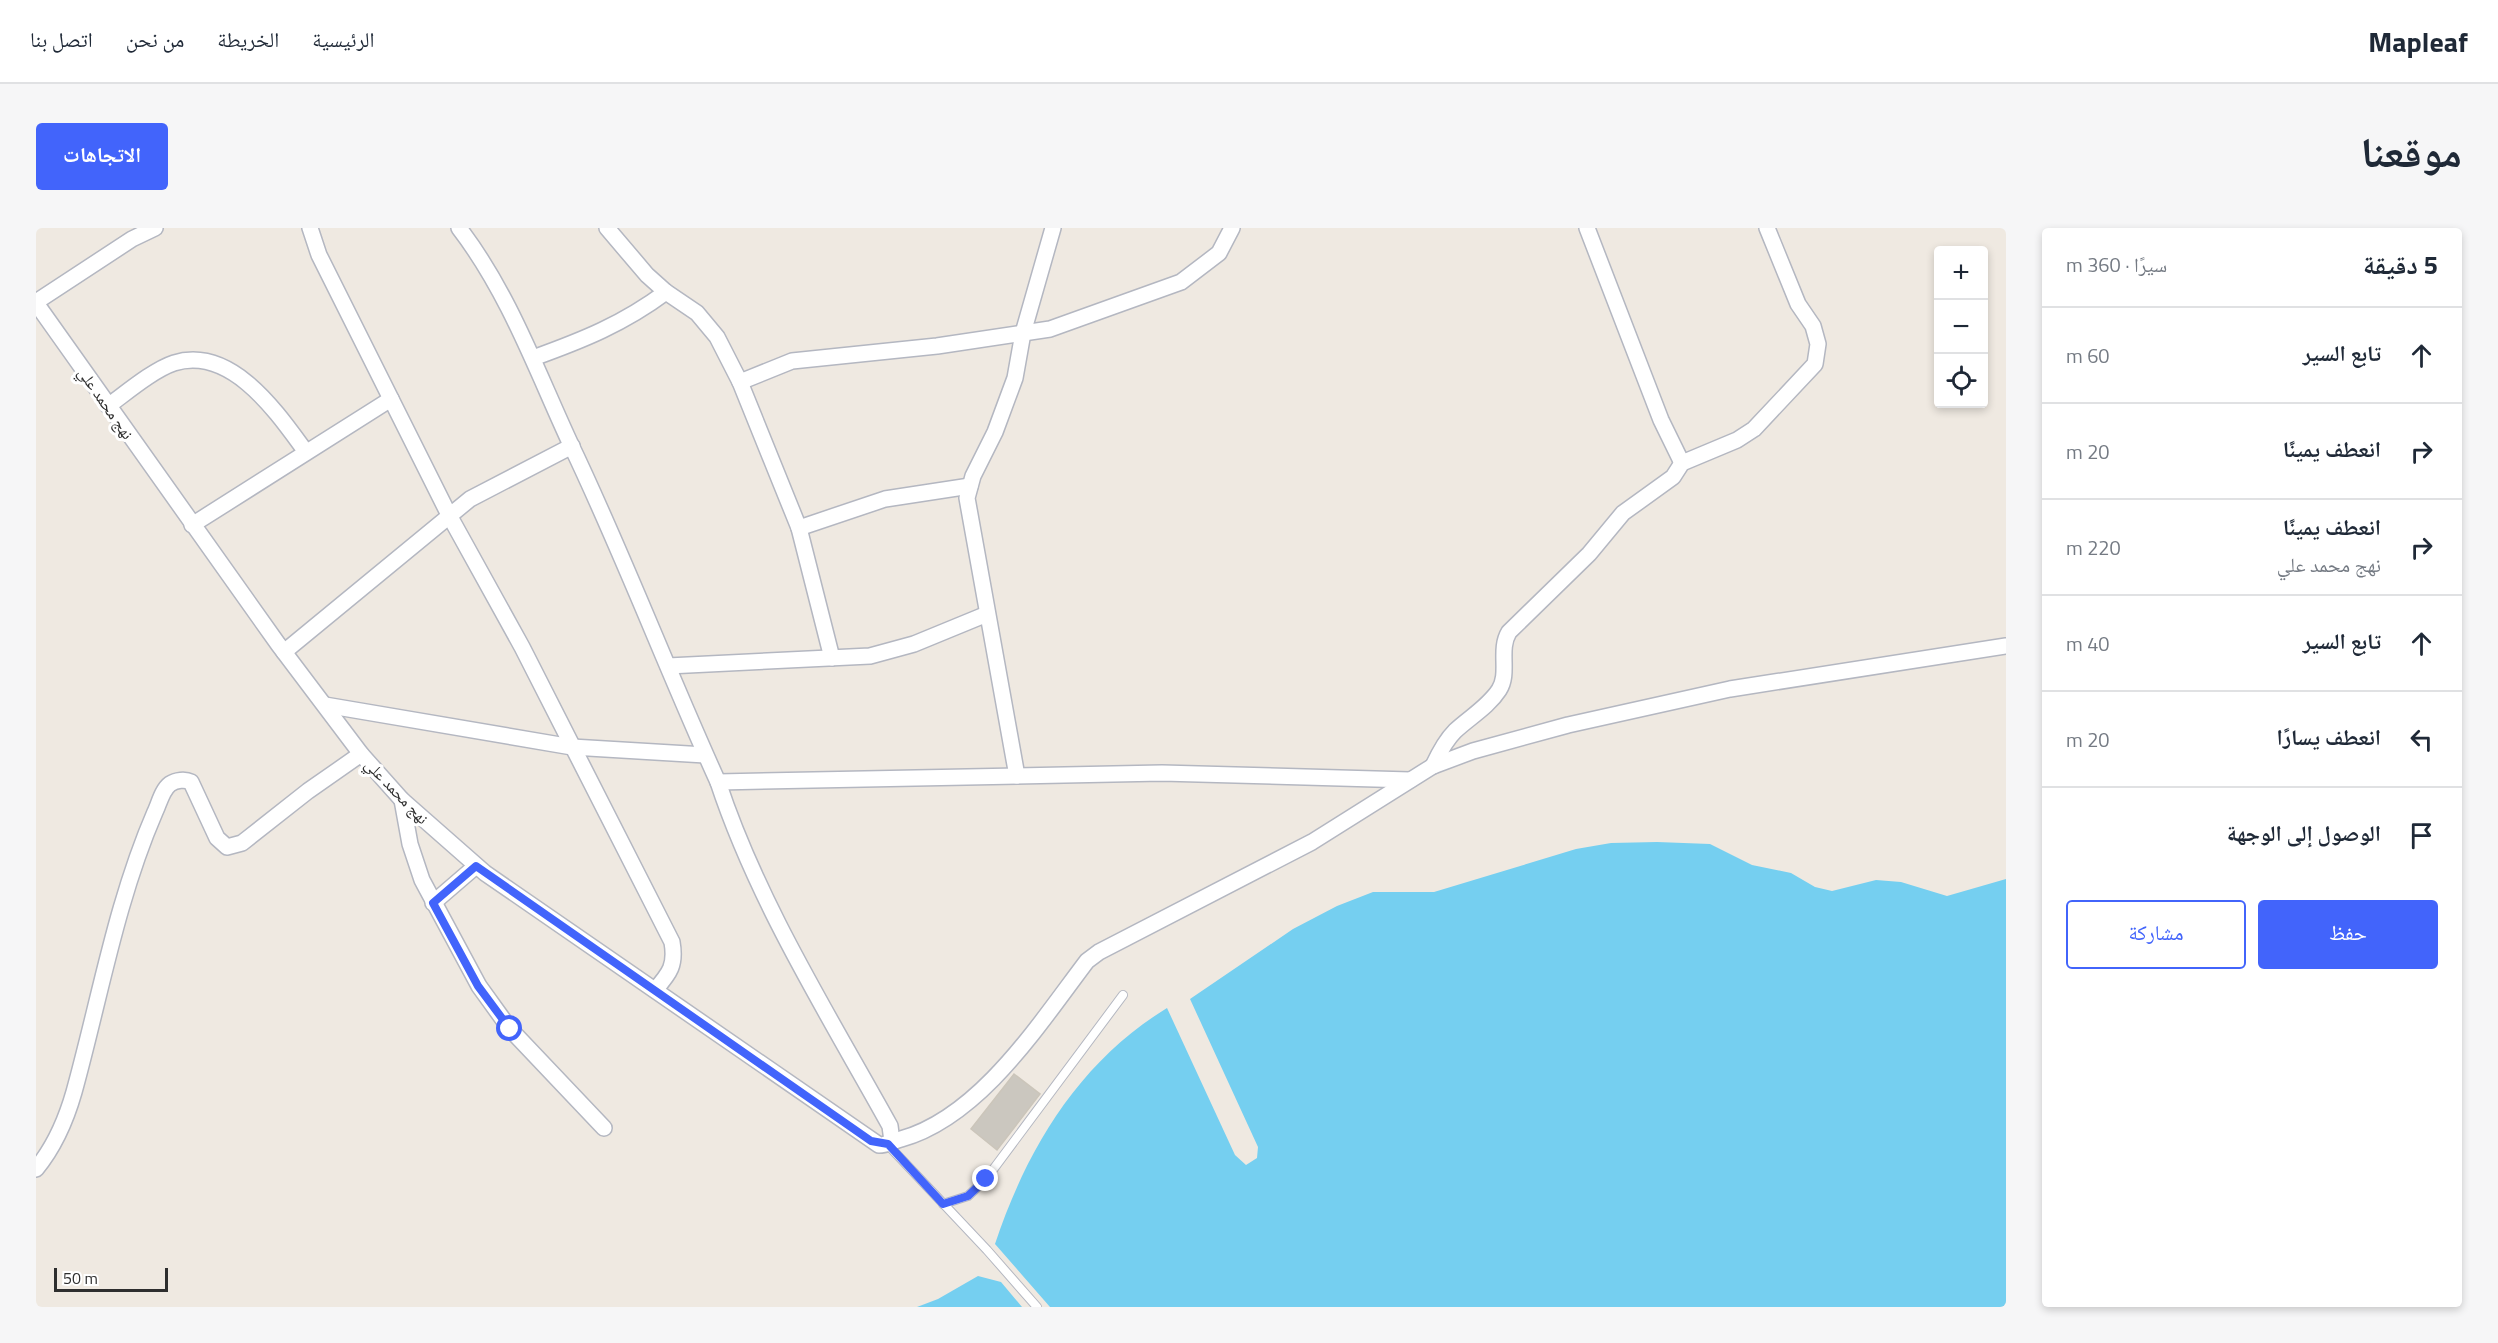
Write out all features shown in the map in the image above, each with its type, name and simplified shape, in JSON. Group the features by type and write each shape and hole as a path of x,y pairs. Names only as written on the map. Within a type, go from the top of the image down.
{"street":[{"path":"36,302 132,239 155,228"},
{"path":"310,228 319,255 448,515 522,647 672,942 675,958 671,972 655,990"},
{"path":"459,228 473,246 533,358 590,482 718,782 731,824 768,903 890,1126 890,1143 917,1135 943,1122 969,1103 1017,1052 1087,962 1099,952 1312,842 1432,766 1473,751 1568,725 1730,689 2006,646"},
{"path":"607,228 647,275 666,292 697,312 717,337 740,382 799,528 832,658"},
{"path":"1017,776 967,498 1015,378 1023,333 1053,228"},
{"path":"740,382 792,361 937,346 1050,329 1181,282 1219,253 1232,228"},
{"path":"1587,228 1661,420 1682,463"},
{"path":"1432,766 1449,738 1482,709 1498,691 1503,677 1503,642 1509,632 1589,554 1623,513 1673,477 1682,463 1737,440 1754,429 1815,364 1818,344 1813,326 1798,304 1767,228"},
{"path":"533,358 595,335 636,314 666,292"},
{"name":"نهج محمد علي","path":"36,302 284,652 361,754 402,800 476,866 871,1141 890,1143"},
{"path":"108,406 171,364 182,361 212,365 250,384 274,409 306,452"},
{"path":"192,525 391,399"},
{"path":"284,652 448,515 492,485 572,446"},
{"path":"799,528 885,499 970,486"},
{"path":"668,666 870,656 914,644 987,614"},
{"path":"325,705 572,747 705,755"},
{"path":"36,1168 56,1140 73,1093 124,896 146,834 167,786 178,781 191,782 216,838 223,845 232,847 247,840 308,790 361,754"},
{"path":"718,782 1162,773 1410,780"},
{"path":"402,800 416,864 433,903 478,986 510,1029 604,1128"},
{"path":"433,903 476,866"}],"lane":[{"path":"943,1204 968,1196 986,1179 1123,994"},
{"path":"890,1143 1037,1307"}],"water":[{"path":"1611,843 1710,844 1752,865 1791,873 1815,887 1832,891 1876,880 1901,882 1947,896 2006,879 2006,1307 1050,1307 995,1244 1023,1174 1060,1110 1082,1081 1108,1054 1167,1008 1235,1155 1246,1165 1257,1158 1258,1147 1190,999 1293,929 1337,906 1373,892 1434,892 1576,849"},
{"path":"978,1276 1001,1282 1022,1307 917,1307 938,1299"}],"building":[{"path":"1014,1074 1040,1094 997,1150 971,1129"}],"route":[{"path":"510,1029 478,986 433,903 476,866 871,1141 879,1145 888,1144 943,1204 968,1196 986,1179"}]}
